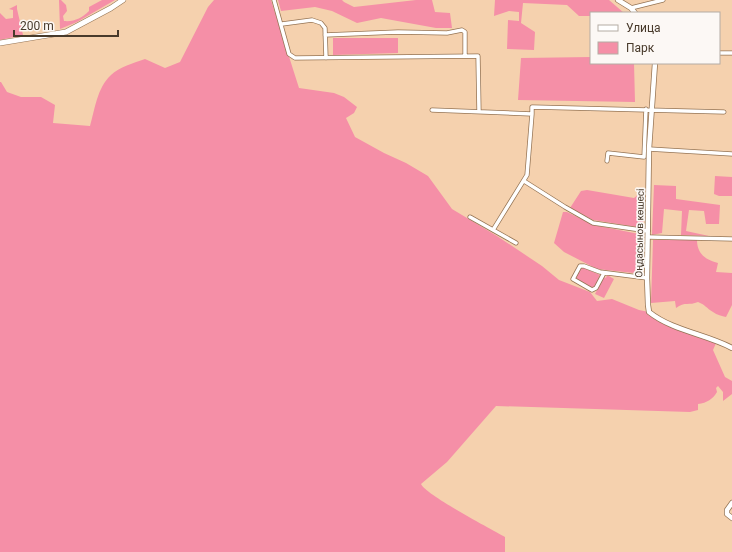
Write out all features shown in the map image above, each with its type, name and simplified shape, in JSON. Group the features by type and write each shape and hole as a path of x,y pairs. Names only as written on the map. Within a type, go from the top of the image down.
{"main road":[{"path":"0,44 66,32 112,8 123,0"}],"street":[{"path":"274,0 291,57 478,56 479,112"},
{"path":"618,0 631,8 634,12"},
{"path":"631,8 663,0"},
{"path":"282,24 318,21 321,23 325,28 326,58"},
{"path":"325,35 398,32 447,33 462,30 465,32 465,55"},
{"path":"720,53 732,53"},
{"name":"Оңдасынов көшесі","path":"655,64 649,109 647,278 649,312 666,323 723,343 732,348"},
{"path":"493,230 527,175 532,107 724,112"},
{"path":"607,161 608,153 644,157 649,109"},
{"path":"432,110 532,114"},
{"path":"649,149 732,154"},
{"path":"524,181 593,223 648,231"},
{"path":"470,217 516,244"},
{"path":"648,237 732,239"},
{"path":"604,273 596,288 592,290 573,279 580,266 604,273 647,278"},
{"path":"732,503 727,510 727,514 732,518"}],"green space":[{"path":"59,0 66,5 67,11 63,16 64,21 68,21 81,18 89,11 89,7 102,0 115,0 77,22 60,29"},
{"path":"214,0 271,0 299,88 334,93 344,97 357,107 354,113 346,118 355,137 428,176 452,209 497,236 542,266 559,280 590,292 597,301 612,299 639,310 649,312 666,323 717,341 713,350 725,377 732,381 732,394 723,401 723,392 718,386 716,388 717,392 712,399 698,404 698,410 690,412 496,406 447,462 421,484 434,496 505,537 505,552 0,552 0,82 7,92 21,97 41,97 55,105 53,123 90,126 95,106 106,80 122,67 145,59 165,68 180,62 208,7"},
{"path":"278,0 342,0 354,7 416,0 432,0 435,12 450,13 452,28 436,28 381,18 357,23 332,11 315,7 281,11"},
{"path":"495,0 609,0 623,12 590,12 590,16 579,16 567,5 523,3 521,23 535,32 534,50 507,49 508,20 519,21 519,12 509,11 494,16"},
{"path":"17,5 23,35 0,40 0,13 6,19 13,18 13,10 9,9"},
{"path":"333,38 398,38 398,53 333,55"},
{"path":"590,57 590,64 634,64 635,102 518,100 521,58"},
{"path":"715,176 732,177 732,196 719,196 714,194"},
{"path":"654,185 676,186 676,199 720,205 719,224 706,224 704,211 689,210 686,231 709,236 681,235 682,211 664,209 662,233 652,235"},
{"path":"587,190 634,198 638,195 644,196 643,228 593,220 570,208 581,191"},
{"path":"563,212 567,212 594,225 639,234 638,240 642,241 643,274 597,269 564,252 554,243"},
{"path":"653,240 697,240 700,253 706,258 718,263 716,272 732,273 732,305 726,317 716,314 698,302 685,304 676,308 675,301 651,303"},
{"path":"582,267 600,275 595,287 591,288 575,278"},
{"path":"607,275 614,279 604,298 595,294 604,277 606,278"}]}
